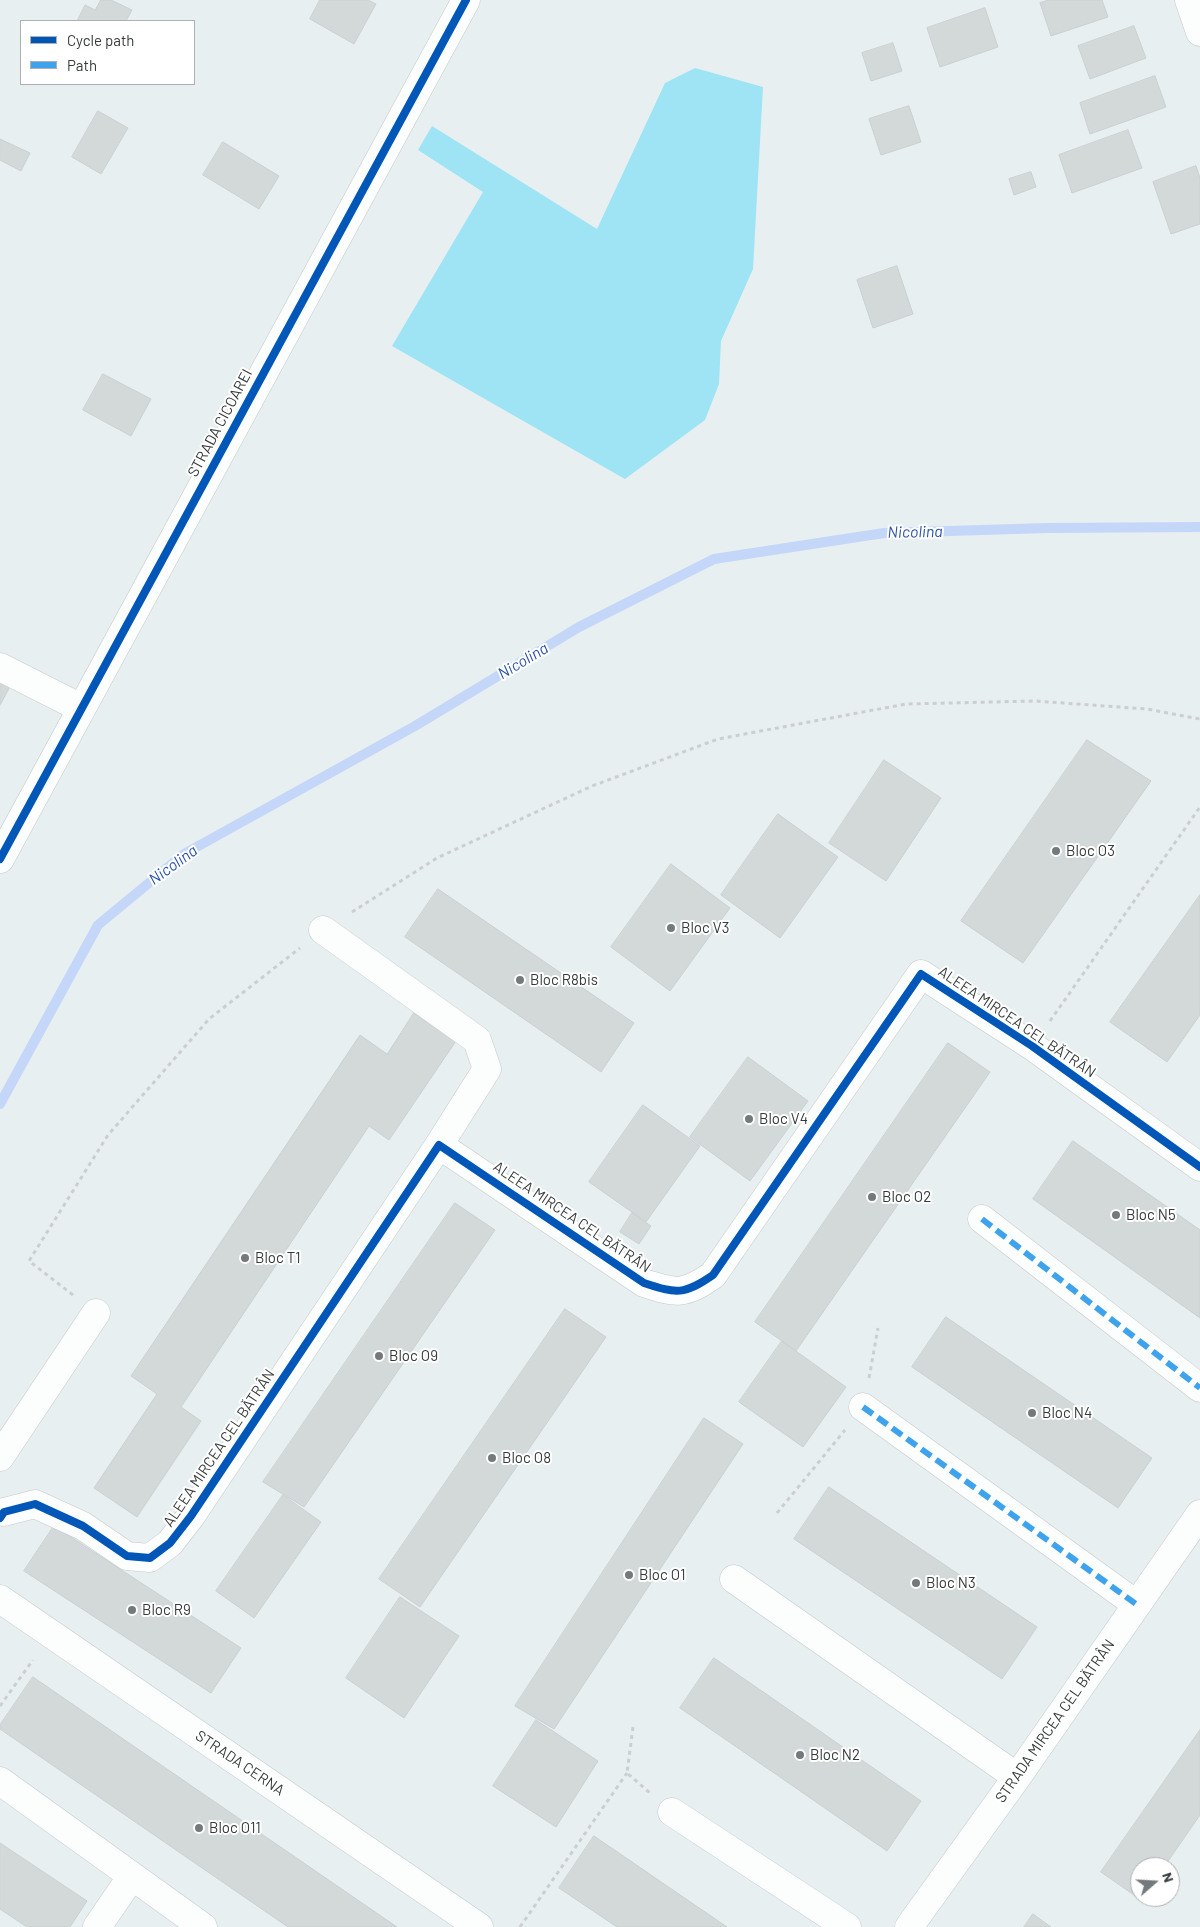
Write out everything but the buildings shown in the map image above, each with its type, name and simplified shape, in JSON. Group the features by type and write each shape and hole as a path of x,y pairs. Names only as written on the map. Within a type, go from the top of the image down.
{"street":[{"name":"STRADA CICOAREI","path":"0,860 466,0"},
{"path":"1189,0 1200,32"},
{"path":"0,667 81,708"},
{"path":"323,930 477,1040 486,1069 439,1145"},
{"name":"ALEEA MIRCEA CEL BĂTRÂN","path":"1,1512 35,1504 62,1514 127,1556 150,1558 170,1543 191,1516 439,1145 644,1284 673,1292 696,1287 714,1275 921,974 1032,1046 1200,1167"},
{"path":"982,1219 1200,1388"},
{"path":"0,1457 96,1312"},
{"path":"864,1407 1136,1604"},
{"name":"STRADA MIRCEA CEL BĂTRÂN","path":"909,1927 1017,1777 1200,1514"},
{"path":"734,1579 1017,1777"},
{"name":"STRADA CERNA","path":"0,1599 479,1927"},
{"path":"0,1781 203,1927"},
{"path":"672,1812 847,1927"},
{"path":"97,1927 132,1876"}],"path":[{"path":"96,1312 29,1261 108,1135 209,1019 323,930 437,858 592,786 718,739 906,704 1035,702 1147,709 1200,719"},
{"path":"1032,1046 1200,807"},
{"path":"0,1706 52,1634"},
{"path":"520,1927 627,1773 633,1727"},
{"path":"627,1773 672,1812"}],"shaded area":[{"path":"695,68 763,87 753,269 721,341 719,384 705,420 625,479 392,346 483,192 418,150 432,126 597,229 665,83"}],"waterway":[{"name":"Nicolina","path":"0,1104 98,925 184,854 415,726 579,627 714,559 884,533 1047,528 1200,527"}],"marked path":[{"path":"982,1219 1200,1388"},
{"path":"863,1407 1136,1604"}],"cycle path":[{"path":"0,859 466,0"},
{"path":"0,1518 4,1512 35,1504 83,1526 127,1556 150,1558 170,1543 191,1516 439,1145 644,1283 673,1291 680,1291 703,1282 713,1275 921,974 1032,1046 1200,1167"}],"place":[{"name":"Bloc O3","path":"1056,851"},
{"name":"Bloc V3","path":"671,928"},
{"name":"Bloc R8bis","path":"520,980"},
{"name":"Bloc V4","path":"749,1119"},
{"name":"Bloc O2","path":"872,1197"},
{"name":"Bloc N5","path":"1116,1215"},
{"name":"Bloc T1","path":"245,1258"},
{"name":"Bloc O9","path":"379,1356"},
{"name":"Bloc N4","path":"1032,1413"},
{"name":"Bloc O8","path":"492,1458"},
{"name":"Bloc O1","path":"629,1575"},
{"name":"Bloc N3","path":"916,1583"},
{"name":"Bloc R9","path":"132,1610"},
{"name":"Bloc N2","path":"800,1755"},
{"name":"Bloc O11","path":"199,1828"}]}
